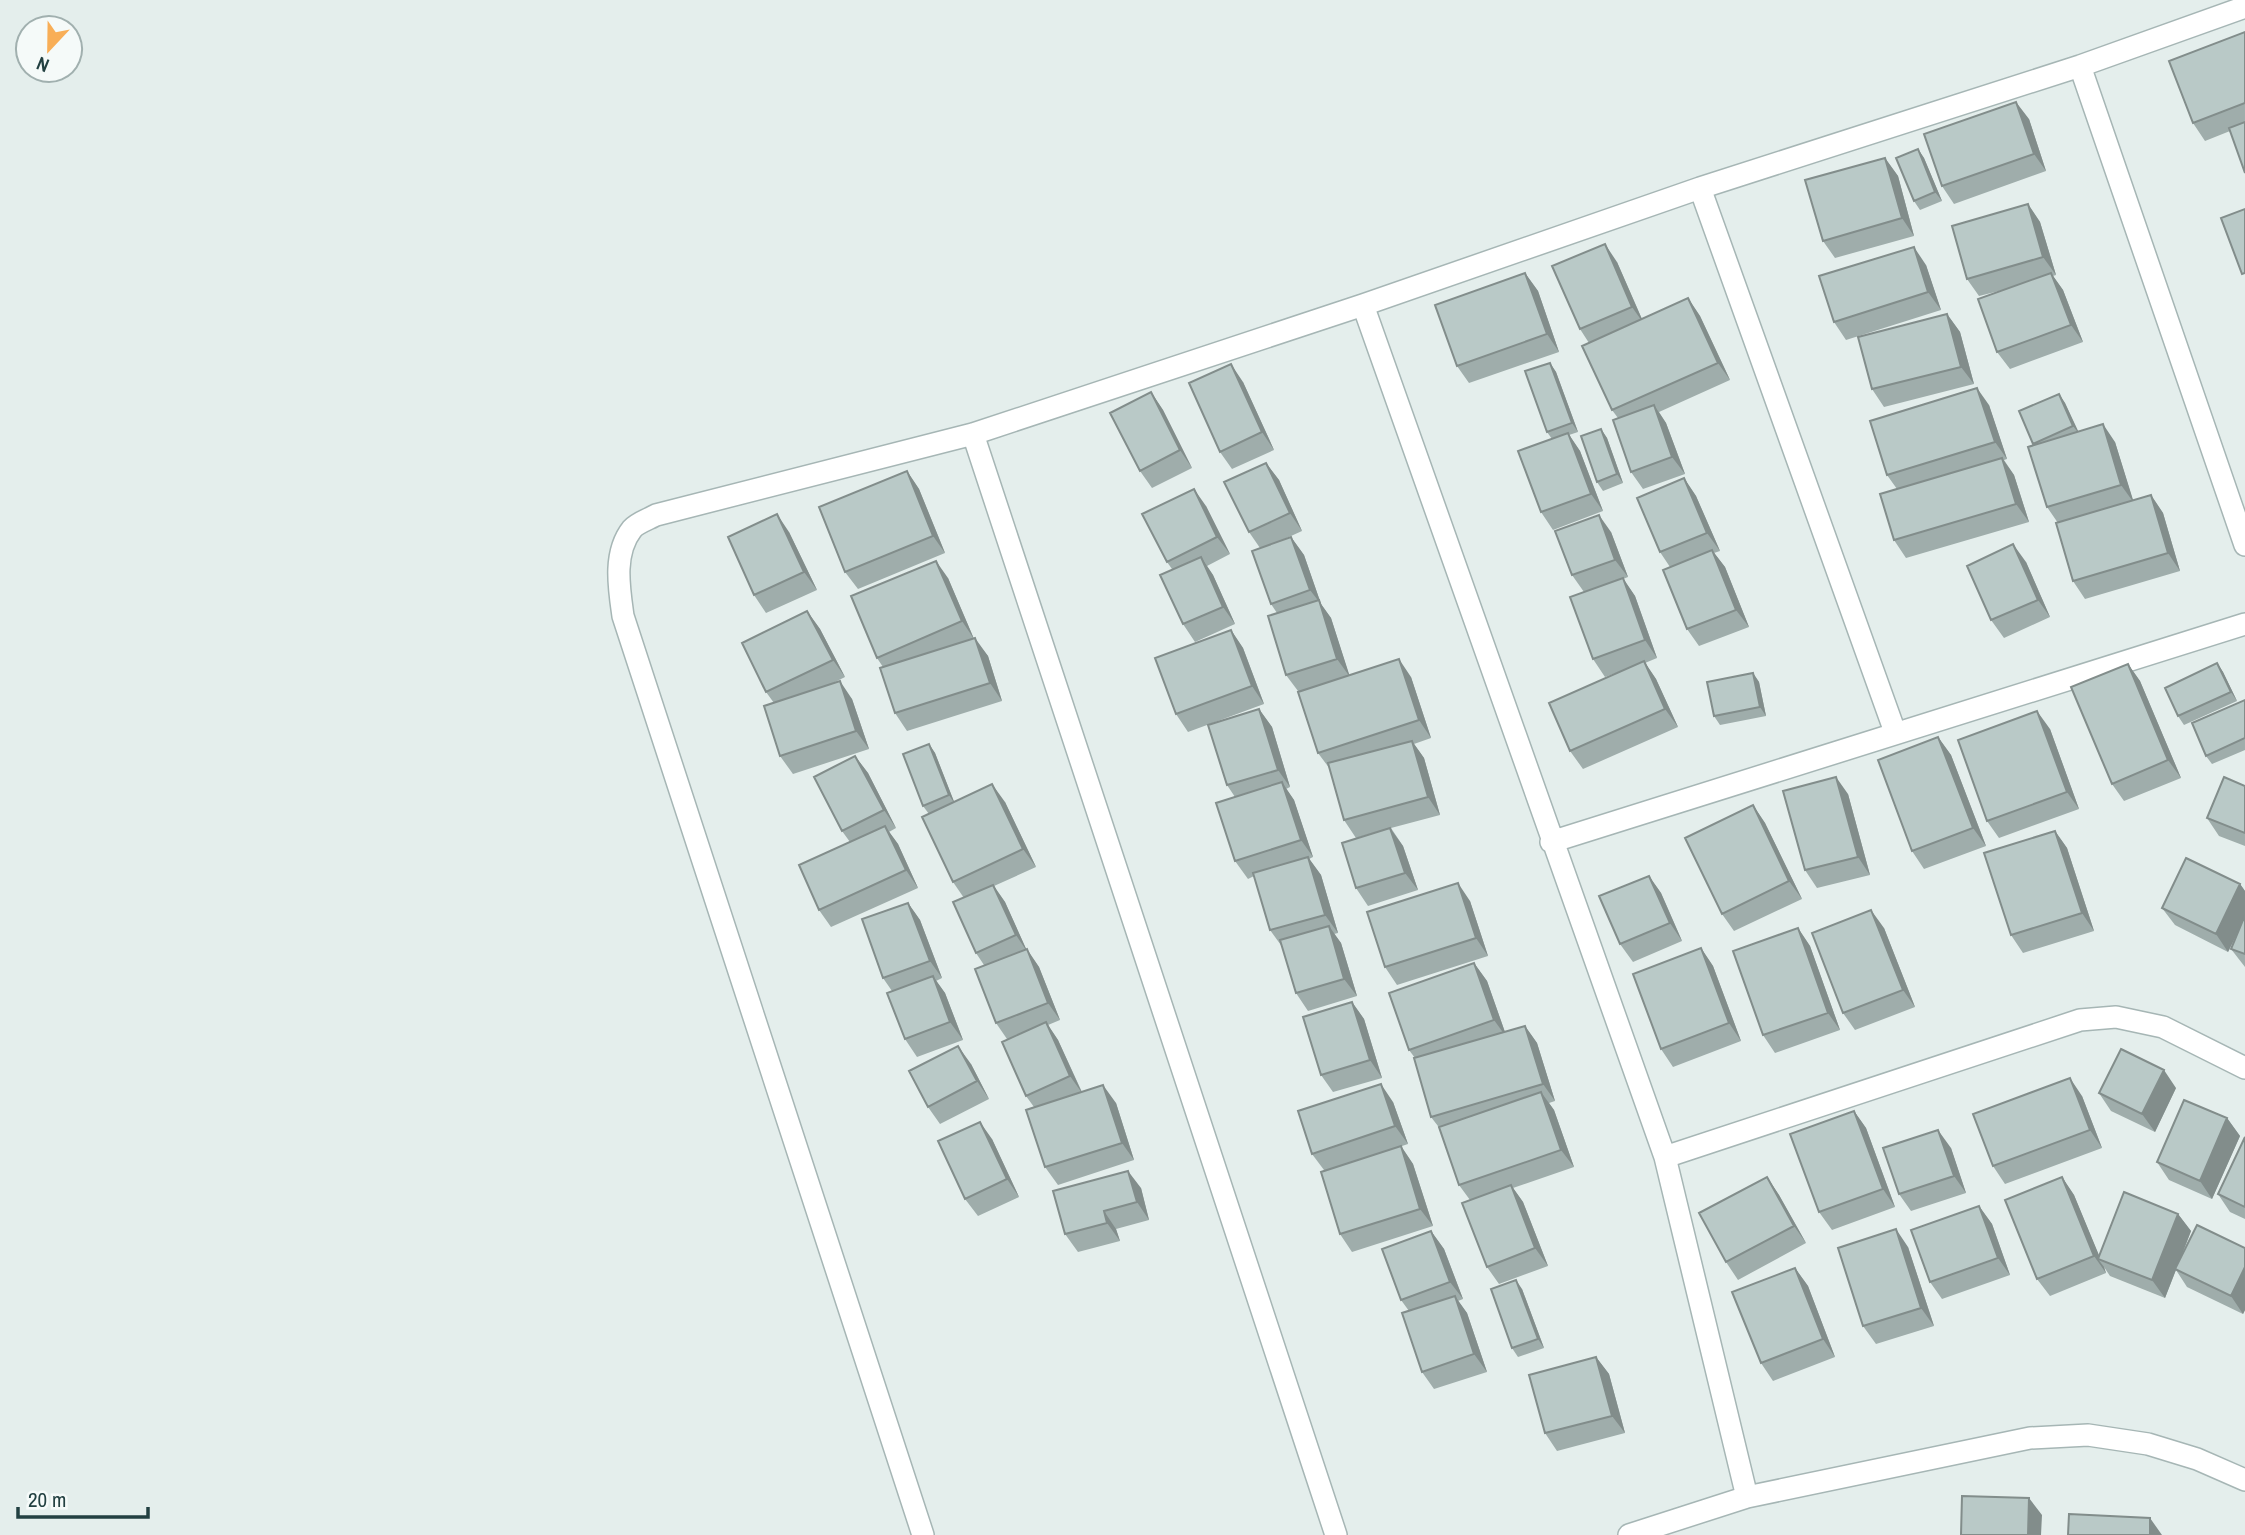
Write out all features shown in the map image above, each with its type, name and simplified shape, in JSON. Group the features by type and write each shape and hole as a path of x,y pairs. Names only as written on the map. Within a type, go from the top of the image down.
{"street":[{"path":"923,1535 623,616 618,586 620,556 633,528 656,515 973,434 1363,305 1700,188 2080,66 2245,6"},
{"path":"2080,66 2245,545"},
{"path":"1700,188 1895,732"},
{"path":"1363,305 1551,842 1665,1157 1747,1497"},
{"path":"973,434 1336,1535"},
{"path":"1551,842 2245,624"},
{"path":"1665,1157 2080,1020 2116,1017 2163,1027 2245,1068"},
{"path":"1629,1535 1747,1497 2029,1438 2088,1435 2148,1444 2197,1459 2245,1480"}],"building":[{"path":"2245,32 2245,103 2193,123 2169,61"},
{"path":"2016,102 2034,154 1942,186 1924,134"},
{"path":"2245,122 2245,173 2229,128"},
{"path":"1918,149 1935,192 1914,201 1896,158"},
{"path":"1885,158 1902,218 1823,241 1805,180"},
{"path":"2028,204 2043,257 1967,279 1952,226"},
{"path":"2245,209 2245,273 2242,274 2221,218"},
{"path":"1605,244 1632,307 1580,329 1552,266"},
{"path":"1914,247 1928,292 1834,322 1819,276"},
{"path":"1525,273 1547,334 1457,366 1435,305"},
{"path":"2051,273 2071,325 1997,352 1978,299"},
{"path":"1688,298 1718,363 1612,410 1582,346"},
{"path":"1947,314 1961,367 1872,389 1858,337"},
{"path":"1550,363 1572,423 1547,432 1525,371"},
{"path":"1231,364 1262,432 1220,452 1189,383"},
{"path":"1977,388 1995,442 1887,475 1870,421"},
{"path":"1151,392 1180,450 1140,471 1110,413"},
{"path":"2059,394 2073,426 2033,444 2019,411"},
{"path":"1654,405 1672,457 1631,472 1613,420"},
{"path":"2103,424 2121,485 2047,507 2028,447"},
{"path":"1601,429 1617,474 1597,482 1581,436"},
{"path":"1568,433 1591,494 1541,512 1518,451"},
{"path":"2002,458 2016,504 1894,540 1880,494"},
{"path":"1266,463 1290,513 1249,532 1224,482"},
{"path":"907,471 933,536 845,572 819,507"},
{"path":"1684,478 1707,533 1660,552 1637,498"},
{"path":"1194,489 1217,537 1167,562 1142,514"},
{"path":"2151,495 2168,553 2073,581 2056,523"},
{"path":"777,514 804,572 754,595 728,537"},
{"path":"1599,515 1615,560 1572,575 1555,531"},
{"path":"1291,537 1310,590 1271,604 1252,551"},
{"path":"2013,544 2038,600 1991,620 1967,566"},
{"path":"1712,550 1736,610 1687,629 1663,570"},
{"path":"1201,557 1223,607 1183,624 1160,575"},
{"path":"936,561 962,621 877,658 851,596"},
{"path":"1623,578 1645,640 1593,659 1570,597"},
{"path":"1319,600 1337,659 1286,675 1268,616"},
{"path":"807,611 833,660 766,692 742,643"},
{"path":"1231,630 1252,686 1176,714 1155,658"},
{"path":"975,638 990,683 895,713 880,668"},
{"path":"1399,659 1419,720 1318,753 1298,692"},
{"path":"1644,661 1665,709 1570,751 1549,703"},
{"path":"2217,663 2231,692 2178,716 2165,688"},
{"path":"2128,664 2168,760 2112,784 2071,687"},
{"path":"1753,673 1760,707 1714,716 1707,682"},
{"path":"840,681 856,731 780,756 764,706"},
{"path":"2245,700 2245,738 2206,756 2192,723"},
{"path":"1259,709 1278,770 1227,785 1208,725"},
{"path":"2037,711 2067,792 1987,821 1958,740"},
{"path":"1938,737 1973,828 1912,851 1878,760"},
{"path":"1412,741 1428,797 1344,820 1328,763"},
{"path":"929,744 949,795 923,806 903,754"},
{"path":"855,756 884,810 842,831 814,777"},
{"path":"1836,777 1858,857 1805,870 1783,791"},
{"path":"2224,777 2245,786 2245,833 2207,818"},
{"path":"1282,782 1301,840 1235,861 1216,803"},
{"path":"992,784 1023,849 953,882 922,817"},
{"path":"1753,805 1789,881 1722,914 1685,838"},
{"path":"885,826 906,870 819,910 799,865"},
{"path":"1390,828 1405,873 1356,888 1342,843"},
{"path":"2055,831 2082,913 2011,935 1984,853"},
{"path":"1308,857 1325,915 1270,930 1253,873"},
{"path":"2186,858 2240,884 2216,934 2162,908"},
{"path":"1649,876 1670,923 1620,944 1599,896"},
{"path":"1458,883 1476,938 1385,967 1367,912"},
{"path":"993,885 1016,935 976,953 953,902"},
{"path":"908,903 930,961 883,978 862,919"},
{"path":"1871,910 1903,990 1843,1013 1812,933"},
{"path":"2245,915 2245,954 2231,949"},
{"path":"1329,926 1344,979 1296,993 1280,940"},
{"path":"1798,928 1828,1013 1763,1035 1733,951"},
{"path":"1701,948 1729,1023 1661,1049 1633,974"},
{"path":"1027,949 1048,1003 996,1023 975,969"},
{"path":"1474,963 1494,1020 1409,1050 1389,993"},
{"path":"933,976 950,1022 905,1039 887,993"},
{"path":"1352,1002 1370,1060 1321,1075 1303,1017"},
{"path":"1046,1022 1070,1076 1026,1096 1002,1042"},
{"path":"1525,1026 1543,1084 1431,1117 1414,1058"},
{"path":"958,1046 977,1081 928,1107 909,1071"},
{"path":"2121,1049 2164,1070 2142,1114 2099,1093"},
{"path":"2070,1078 2090,1130 1993,1166 1973,1114"},
{"path":"1381,1084 1395,1126 1312,1154 1298,1111"},
{"path":"1103,1085 1122,1143 1045,1167 1026,1110"},
{"path":"1541,1092 1561,1150 1459,1185 1439,1127"},
{"path":"2184,1100 2227,1118 2200,1181 2157,1162"},
{"path":"1854,1111 1883,1189 1819,1212 1790,1134"},
{"path":"980,1122 1007,1179 965,1199 938,1141"},
{"path":"1938,1130 1954,1176 1899,1194 1883,1148"},
{"path":"2245,1137 2245,1207 2218,1194"},
{"path":"1401,1146 1420,1209 1340,1234 1321,1172"},
{"path":"1128,1171 1137,1202 1104,1211 1107,1223 1065,1234 1053,1191"},
{"path":"1767,1177 1794,1226 1726,1262 1699,1213"},
{"path":"2062,1177 2094,1256 2037,1279 2005,1200"},
{"path":"1511,1185 1535,1248 1487,1267 1462,1203"},
{"path":"2124,1192 2178,1214 2152,1280 2098,1259"},
{"path":"1979,1206 1998,1258 1930,1282 1911,1230"},
{"path":"2197,1225 2245,1248 2245,1267 2231,1296 2175,1269"},
{"path":"1896,1229 1921,1308 1863,1326 1838,1248"},
{"path":"1431,1231 1450,1282 1401,1300 1382,1249"},
{"path":"1795,1268 1823,1339 1761,1363 1732,1292"},
{"path":"1516,1280 1538,1339 1512,1348 1491,1289"},
{"path":"1455,1296 1474,1354 1422,1372 1402,1313"},
{"path":"1596,1357 1612,1416 1545,1433 1529,1375"},
{"path":"1962,1496 2029,1498 2028,1535 1961,1535"},
{"path":"2069,1514 2150,1518 2150,1535 2068,1535"}]}
